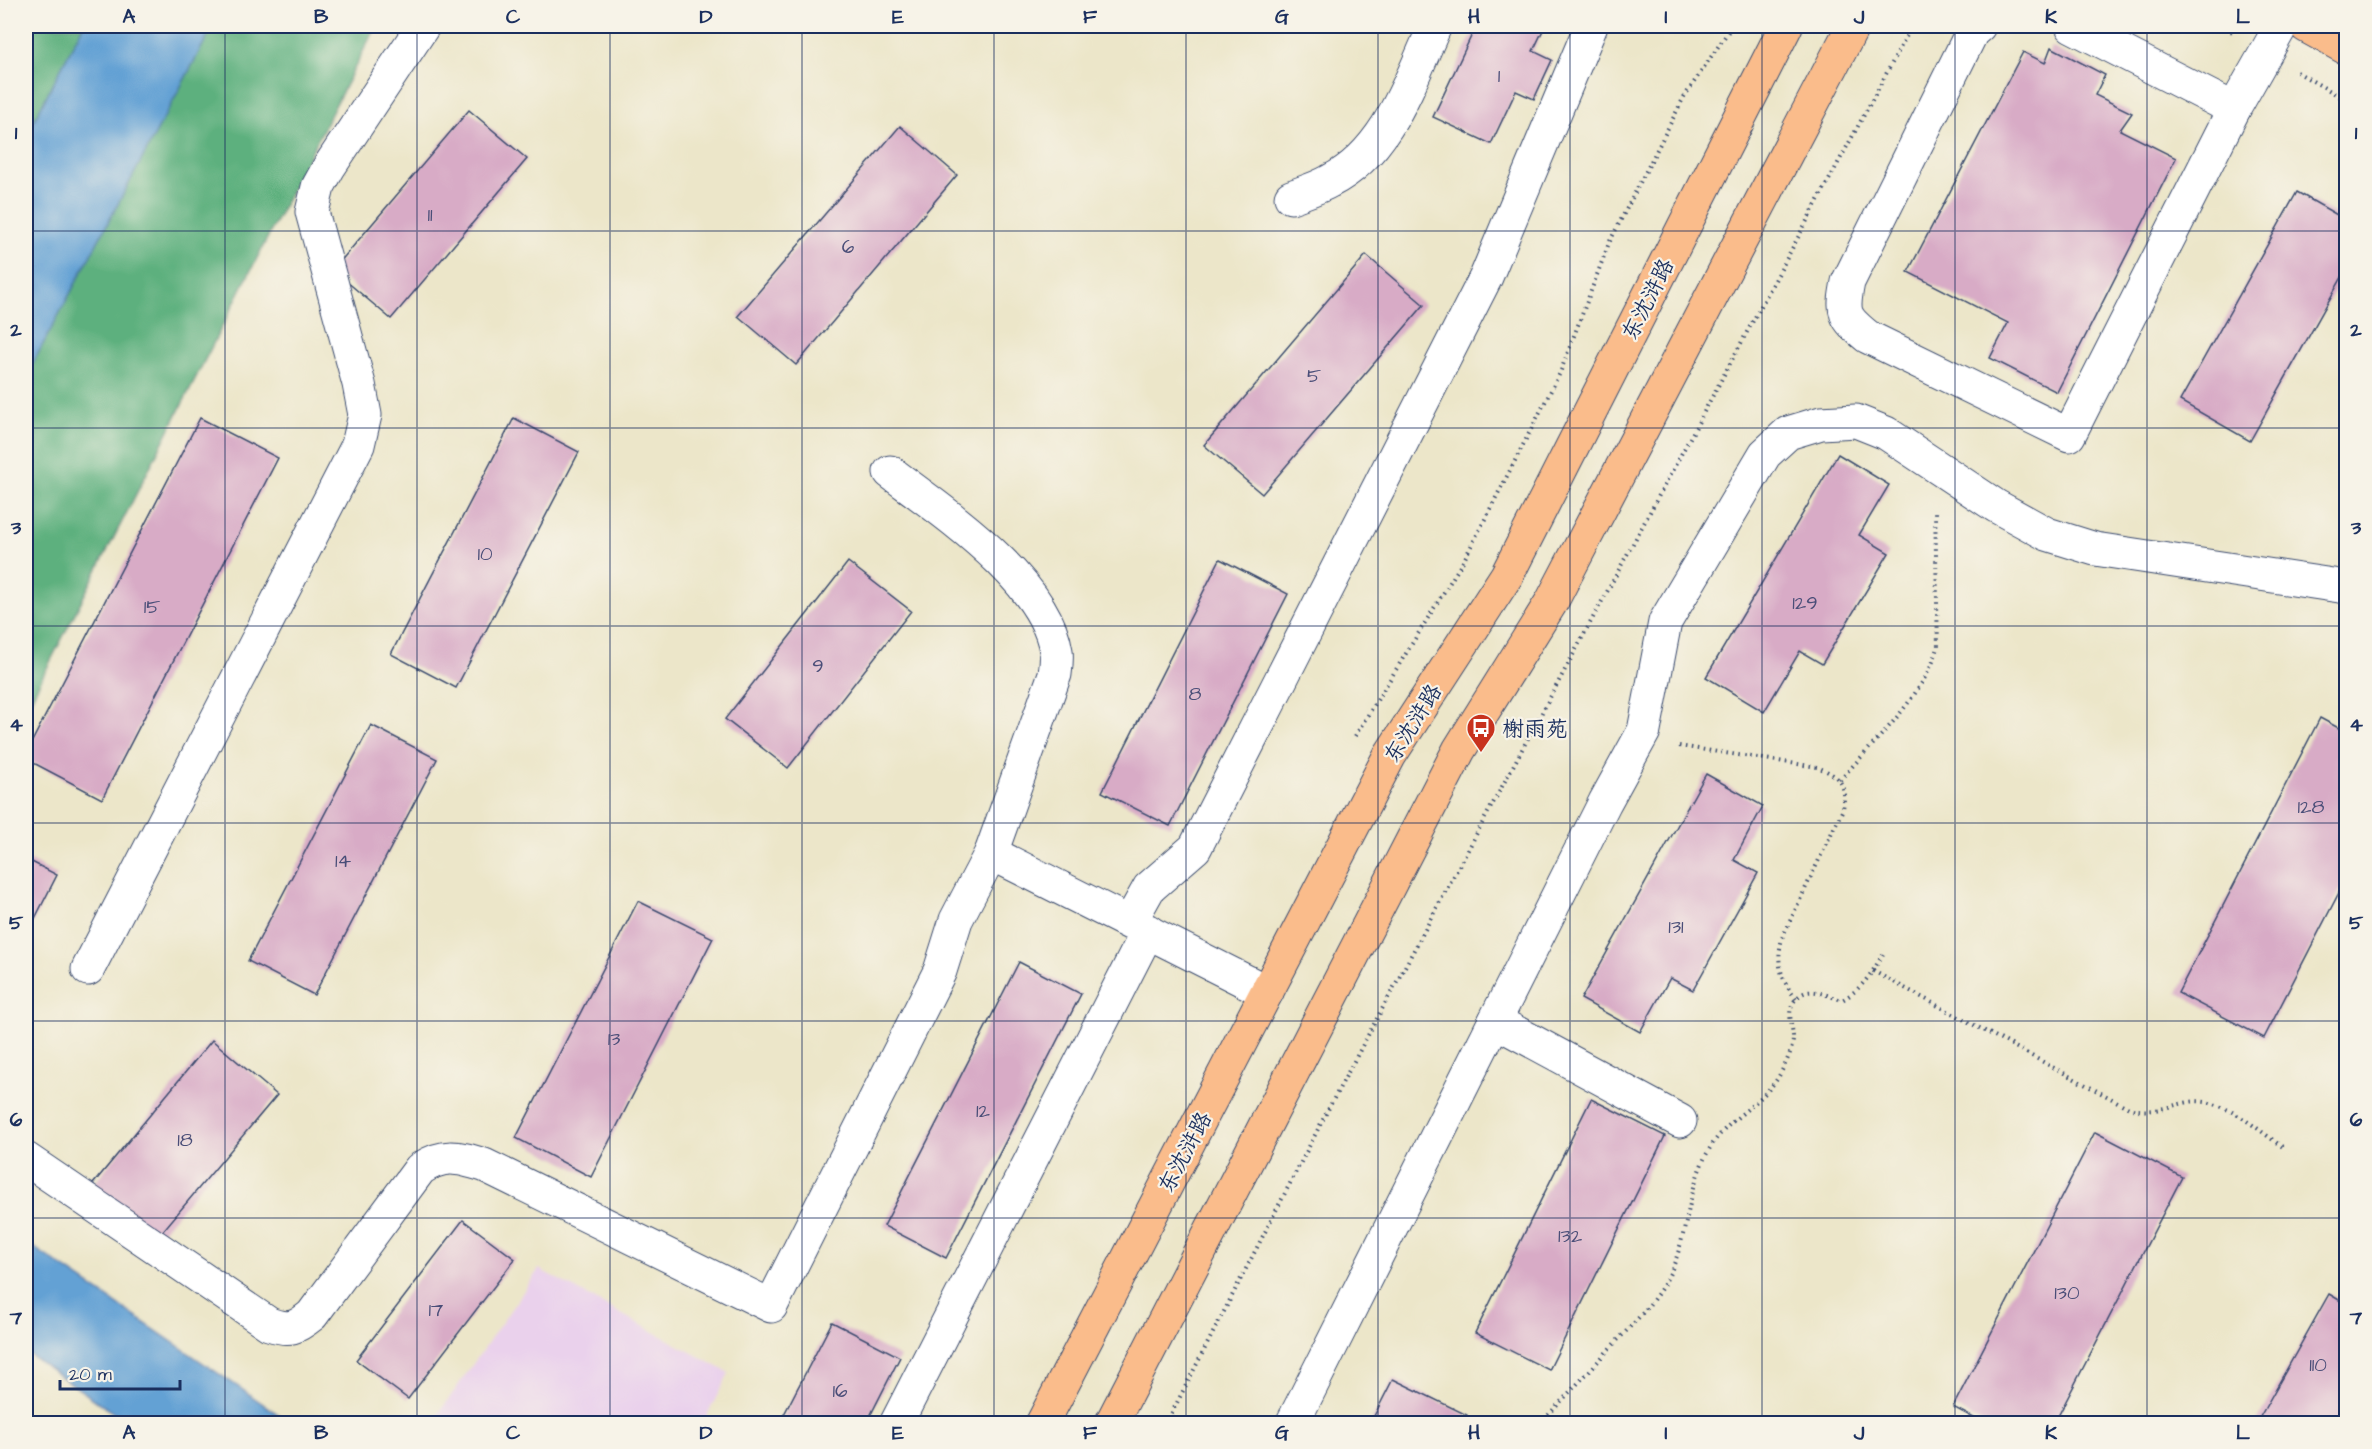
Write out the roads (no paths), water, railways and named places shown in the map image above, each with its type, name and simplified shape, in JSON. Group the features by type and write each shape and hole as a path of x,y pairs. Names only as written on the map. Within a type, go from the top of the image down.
{"main road":[{"name":"东沈浒路","path":"1042,1424 1390,754 1507,575 1786,26"},
{"path":"1111,1424 1459,750 1552,601 1853,26"},
{"path":"2306,26 2346,48"}],"street":[{"path":"88,969 358,445 365,415 359,384 312,212 318,187 329,167 423,26"},
{"path":"1291,197 1332,181 1366,155 1395,113 1435,26"},
{"path":"896,1424 1139,927 1149,888 1195,848 1486,277 1591,26"},
{"path":"1979,26 1972,32 1848,282 1844,304 1849,321 1868,337 2069,435 2234,109 2281,26"},
{"path":"2072,26 2234,109"},
{"path":"1292,1424 1605,802 1644,731 1665,622 1765,454 1788,433 1821,423 1856,422 1886,433 1996,507 2047,534 2096,549 2346,587"},
{"path":"26,1159 269,1324 284,1329 298,1326 312,1315 420,1169 435,1159 457,1157 484,1165 771,1306 940,971 956,920 991,853 1055,674 1056,652 1049,628 1036,602 1007,568 972,536 890,472"},
{"path":"991,853 1267,992"},
{"path":"1495,1021 1680,1121"}],"water":[{"path":"83,26 213,26 26,376 26,136"},
{"path":"26,1242 291,1423 128,1423 26,1352"}],"place":[{"name":"榭雨苑","path":"1481,754"}]}
